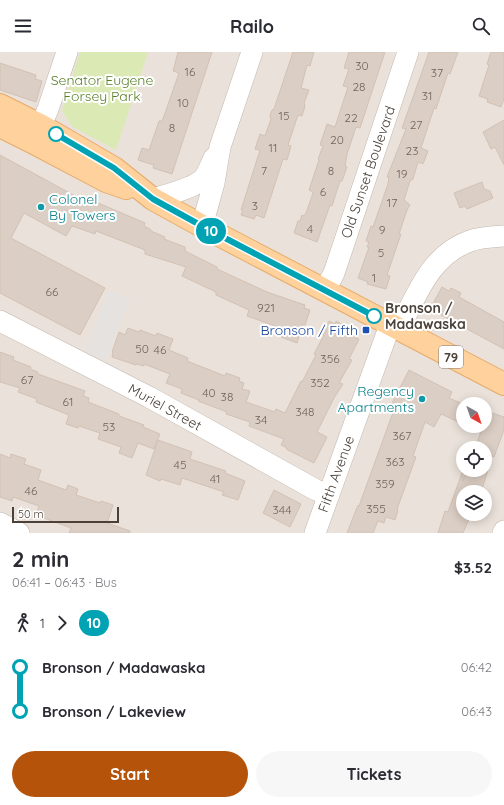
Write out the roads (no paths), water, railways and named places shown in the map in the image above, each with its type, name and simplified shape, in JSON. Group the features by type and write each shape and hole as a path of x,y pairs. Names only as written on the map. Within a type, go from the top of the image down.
{"main road":[{"name":"79","path":"0,105 38,134"},
{"name":"79","path":"0,126 38,134 114,168 153,199 504,384"}],"street":[{"path":"38,134 67,52"},
{"path":"153,199 180,190 204,178 220,147 252,52"},
{"name":"Old Sunset Boulevard","path":"325,290 334,273 408,52"},
{"path":"202,226 214,183 220,147"},
{"name":"Fifth Avenue","path":"315,533 395,327 427,274 440,260 455,248 471,241 487,237 504,236"},
{"name":"Muriel Street","path":"0,321 149,397 316,490 329,495"},
{"path":"0,524 19,533"}],"place":[{"name":"Colonel By Towers","path":"41,207"},
{"name":"Bronson / Madawaska","path":"374,316"},
{"name":"Bronson / Fifth","path":"366,330"},
{"name":"Regency Apartments","path":"422,399"}],"park label":[{"name":"Senator Eugene Forsey Park","path":"102,88"}]}
